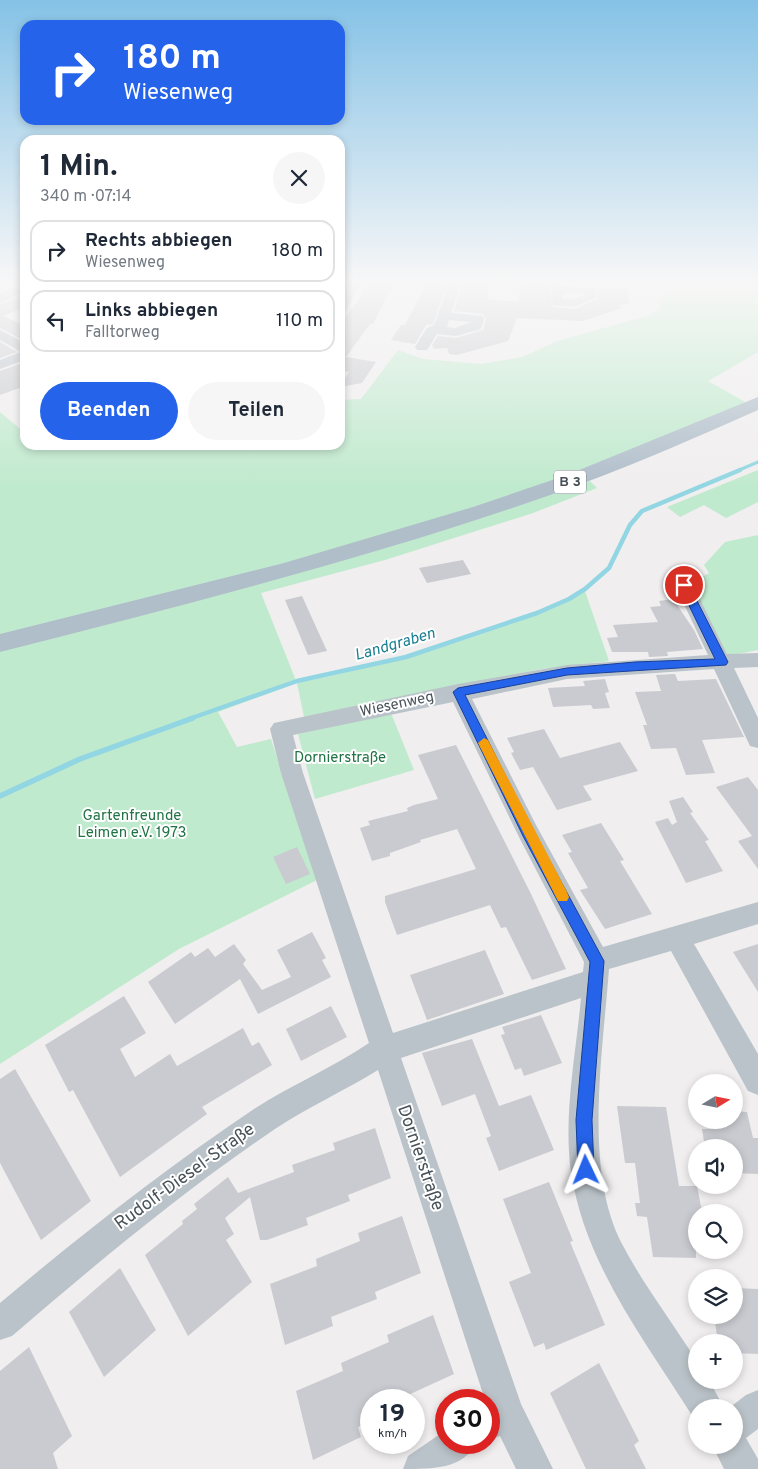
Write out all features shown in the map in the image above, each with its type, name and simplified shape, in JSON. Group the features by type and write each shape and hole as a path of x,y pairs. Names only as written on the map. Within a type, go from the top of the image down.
{"main road":[{"name":"B 3","path":"0,643 367,546 507,503 648,452 758,403"}],"street":[{"path":"0,365 20,357"},
{"path":"684,585 758,740"},
{"name":"Wiesenweg","path":"280,729 458,692 567,672 635,666 758,660"},
{"path":"458,692 596,971 584,1120 586,1170 596,1218 611,1255 701,1399"},
{"name":"Dornierstraße","path":"280,729 292,773 383,1050 488,1389"},
{"name":"Rudolf-Diesel-Straße","path":"0,1324 115,1228 191,1172 267,1118 308,1093 360,1067 383,1050 596,971 677,938 758,913"},
{"path":"677,938 758,1081"},
{"path":"743,1418 758,1407"},
{"name":"Dornierstraße","path":"500,1421 535,1469"},
{"path":"421,1469 443,1454"},
{"path":"735,1454 744,1469"}],"green space":[{"path":"398,350 423,359 481,364 522,357 539,350 758,350 758,352 708,381 747,403 657,441 565,476 472,508 285,564 0,636 0,412 20,429 20,450 345,450 345,400 361,399"},
{"path":"758,470 758,502 726,518 704,505 680,517 667,507"},
{"name":"Gartenfreunde Leimen e.V. 1973","path":"590,481 597,488 533,513 385,560 261,593 297,683 218,712 237,747 271,739 317,880 179,949 0,1064 0,651 447,528"},
{"path":"758,535 758,650 728,656 691,583 709,573 704,565 725,542"},
{"path":"585,591 609,661 542,669 304,717 297,683 371,667 480,635 516,622"},
{"name":"Dornierstraße","path":"391,713 414,770 315,799 298,734"}],"building":[{"path":"0,350 13,350 17,352 0,358"},
{"path":"345,350 351,350 346,357 376,362 362,383 345,386 345,379 349,372 345,371"},
{"path":"448,350 477,350 457,355 449,354"},
{"path":"20,364 20,388 0,395 0,371"},
{"path":"463,560 471,574 427,583 419,568"},
{"path":"302,596 327,651 308,655 285,600"},
{"path":"673,599 694,630 703,649 667,652 668,656 649,657 648,652 612,652 607,638 618,637 613,625 658,622 650,607 661,606 659,601"},
{"path":"675,674 678,681 716,679 744,737 702,740 715,773 686,775 676,748 651,749 643,725 647,725 635,692 661,691 656,675"},
{"path":"605,679 609,692 605,693 610,708 593,709 591,705 553,707 548,688 585,686 583,681"},
{"path":"544,729 560,758 620,742 638,771 583,786 592,800 557,810 533,767 520,770 511,753 514,752 507,738"},
{"path":"456,745 531,894 566,969 532,980 506,927 501,928 490,905 397,935 385,902 385,896 476,869 457,829 420,840 421,842 390,853 390,856 372,861 360,828 370,825 368,821 408,811 407,808 414,805 438,799 418,755"},
{"path":"748,777 758,790 758,869 738,841 752,836 716,787"},
{"path":"683,797 693,812 690,813 709,840 705,841 723,871 686,883 655,822 668,818 672,825 677,822 669,801"},
{"path":"601,823 624,860 620,861 652,914 605,929 580,890 588,888 568,853 572,852 562,835"},
{"path":"297,847 310,874 286,884 273,857"},
{"path":"312,932 326,958 322,960 331,977 258,1014 240,979 175,1024 148,982 191,952 195,957 208,948 215,957 234,944 246,960 243,964 262,990 291,977 277,950"},
{"path":"758,944 758,992 733,952"},
{"path":"485,950 504,994 427,1020 410,975"},
{"path":"124,996 146,1033 120,1049 135,1077 170,1054 177,1066 243,1028 252,1046 259,1042 272,1065 202,1107 207,1114 120,1177 73,1090 69,1092 45,1045"},
{"path":"331,1006 347,1037 301,1061 286,1029"},
{"path":"541,1015 562,1063 524,1076 521,1068 515,1070 501,1035 505,1034 502,1027"},
{"path":"472,1039 499,1106 531,1095 554,1150 499,1171 486,1138 491,1136 475,1094 442,1106 422,1053"},
{"path":"15,1069 91,1201 41,1240 0,1163 0,1079"},
{"path":"617,1106 666,1107 679,1186 688,1186 688,1194 699,1194 700,1204 688,1204 688,1258 653,1257 647,1217 637,1216 635,1203 640,1203 635,1163 625,1163"},
{"path":"743,1112 747,1112 753,1138 758,1138 758,1174 743,1173 743,1139 704,1139 702,1129 743,1129"},
{"path":"375,1128 391,1178 348,1195 350,1201 306,1218 308,1225 267,1240 260,1240 250,1197 225,1218 234,1234 226,1240 252,1282 188,1336 145,1255 183,1224 182,1221 197,1209 194,1204 228,1177 238,1193 294,1172 292,1165 335,1150 333,1143"},
{"path":"549,1182 573,1241 570,1242 605,1325 546,1350 544,1343 534,1347 509,1282 531,1273 503,1199"},
{"path":"402,1216 421,1273 375,1292 377,1299 331,1317 333,1326 285,1345 270,1284 317,1266 316,1259 360,1241 358,1233"},
{"path":"120,1268 156,1330 104,1377 69,1312"},
{"path":"743,1288 758,1289 758,1354 743,1353 743,1334 717,1334 715,1324 743,1324"},
{"path":"433,1315 454,1374 421,1389 360,1389 360,1426 358,1427 360,1437 313,1460 296,1391 343,1371 341,1363 389,1342 387,1335"},
{"path":"29,1347 72,1436 53,1453 58,1469 0,1469 0,1371"},
{"path":"599,1363 639,1441 634,1445 646,1469 586,1469 550,1393"}],"waterway":[{"name":"Landgraben","path":"737,471 758,462"},
{"name":"Landgraben","path":"189,719 297,681 406,657 537,613 569,599 585,589 609,568 630,525 642,511 740,470"},
{"name":"Landgraben","path":"0,796 80,759 193,718"}],"slow traffic":[{"path":"484,743 563,897"}],"route":[{"path":"586,1170 584,1120 597,961 528,832 458,692 567,672 635,666 722,662 684,585"}]}
